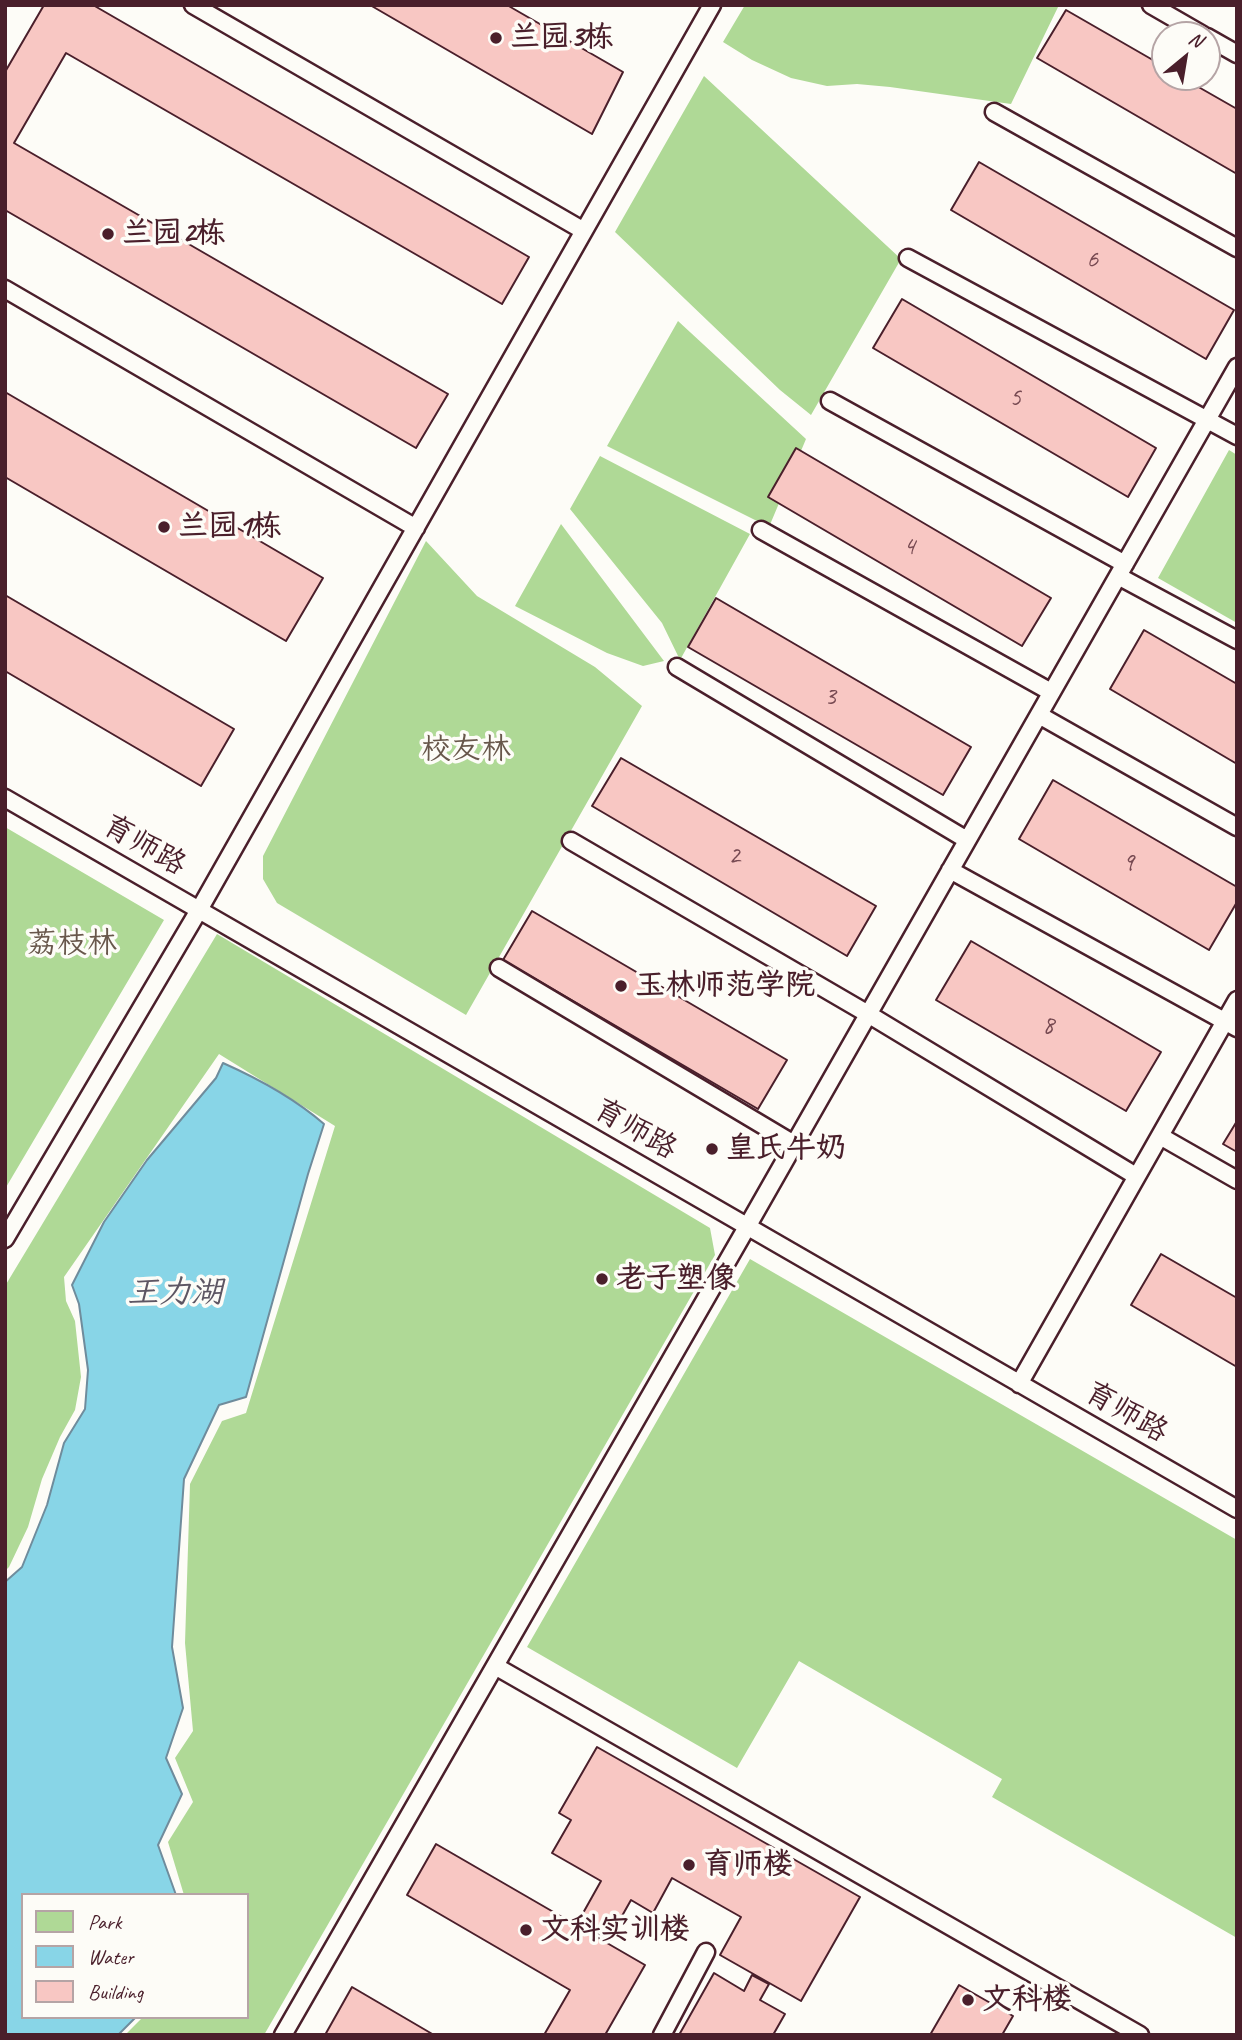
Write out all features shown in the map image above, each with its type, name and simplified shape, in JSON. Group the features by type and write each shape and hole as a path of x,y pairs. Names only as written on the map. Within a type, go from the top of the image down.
{"lane":[{"path":"193,5 584,231"},
{"path":"5,1239 199,909 712,5"},
{"path":"1151,5 1179,21"},
{"path":"1221,45 1237,54"},
{"path":"994,112 1237,248"},
{"path":"908,258 1237,436"},
{"path":"5,289 416,528"},
{"path":"283,2035 1237,367"},
{"path":"830,401 1237,640"},
{"path":"761,530 1051,692"},
{"path":"677,667 967,840"},
{"path":"1039,715 1237,827"},
{"name":"育师路","path":"5,798 1237,1509"},
{"path":"571,841 868,1014 1136,1176"},
{"path":"950,870 1231,1025"},
{"path":"499,968 794,1144"},
{"path":"1019,1384 1136,1176 1231,1025 1237,1000"},
{"path":"1160,1136 1237,1180"},
{"path":"495,1666 1140,2035"},
{"path":"662,2035 706,1952"}],"green space":[{"path":"745,5 1059,5 1011,104 890,87 857,84 827,86 791,78 752,60 723,42"},
{"path":"704,76 901,259 811,415 780,390 615,232"},
{"path":"678,321 806,439 769,527 607,446"},
{"path":"1229,450 1237,455 1237,623 1158,578"},
{"path":"600,456 750,534 680,660 662,623 570,509"},
{"path":"561,524 664,661 643,666 607,653 515,606"},
{"name":"校友林","path":"426,541 477,596 595,667 642,706 466,1015 277,903 263,879 263,856"},
{"name":"荔枝林","path":"5,827 164,920 5,1189"},
{"path":"217,934 710,1228 715,1255 264,2035 125,2035 141,2019 248,2019 248,1893 183,1893 168,1842 193,1802 175,1758 193,1731 185,1643 190,1484 222,1421 246,1413 335,1126 219,1054 64,1277 66,1301 75,1321 81,1377 75,1410 42,1479 28,1527 5,1571 5,1286"},
{"path":"750,1259 1237,1540 1237,1938 992,1797 1002,1779 799,1661 737,1768 527,1647"}],"water":[{"name":"王力湖","path":"223,1063 276,1090 324,1124 246,1397 219,1405 184,1479 172,1647 183,1708 166,1758 182,1794 158,1845 175,1893 21,1893 21,2019 134,2019 118,2035 5,2035 5,1582 22,1567 47,1505 64,1443 85,1409 88,1370 79,1304 72,1285 104,1222 147,1160 216,1078"}],"building":[{"name":"兰园2栋","path":"44,5 93,5 529,257 502,304 66,53 14,143 448,394 416,448 5,210 5,72"},
{"name":"兰园3栋","path":"370,5 507,5 623,72 592,134"},
{"path":"1066,10 1151,59 1151,91 1206,91 1237,109 1237,174 1037,58"},
{"path":"979,162 1234,310 1206,359 951,210"},
{"path":"902,299 1156,448 1128,497 873,348"},
{"name":"兰园1栋","path":"5,392 323,578 286,641 5,477"},
{"path":"796,448 1051,598 1022,646 768,497"},
{"path":"5,595 234,729 201,786 5,671"},
{"path":"716,598 971,747 943,795 688,647"},
{"path":"1144,630 1237,684 1237,764 1110,689"},
{"path":"621,758 876,906 847,956 592,806"},
{"path":"1053,780 1237,887 1237,902 1209,950 1019,839"},
{"path":"532,911 787,1060 758,1109 503,960"},
{"path":"971,941 1161,1052 1126,1111 936,1000"},
{"path":"1237,1121 1237,1152 1223,1144"},
{"path":"1161,1254 1237,1298 1237,1367 1131,1305"},
{"name":"育师楼","path":"597,1747 860,1897 801,2001 720,1955 741,1917 672,1878 653,1913 631,1900 609,1939 578,1922 601,1881 552,1853 571,1820 559,1813"},
{"name":"文科实训楼","path":"436,1844 645,1965 605,2035 544,2035 570,1990 407,1895"},
{"path":"714,1973 744,1991 752,1975 769,1984 760,2000 785,2014 773,2035 679,2035"},
{"name":"文科楼","path":"959,1985 1013,2016 1002,2035 930,2035"},
{"path":"352,1987 434,2035 325,2035"}],"place":[{"name":"兰园3栋","path":"496,38"},
{"name":"兰园2栋","path":"108,234"},
{"name":"兰园1栋","path":"164,527"},
{"name":"玉林师范学院","path":"621,986"},
{"name":"皇氏牛奶","path":"712,1149"},
{"name":"老子塑像","path":"602,1279"},
{"name":"育师楼","path":"689,1865"},
{"name":"文科实训楼","path":"526,1930"},
{"name":"文科楼","path":"968,2000"}]}
